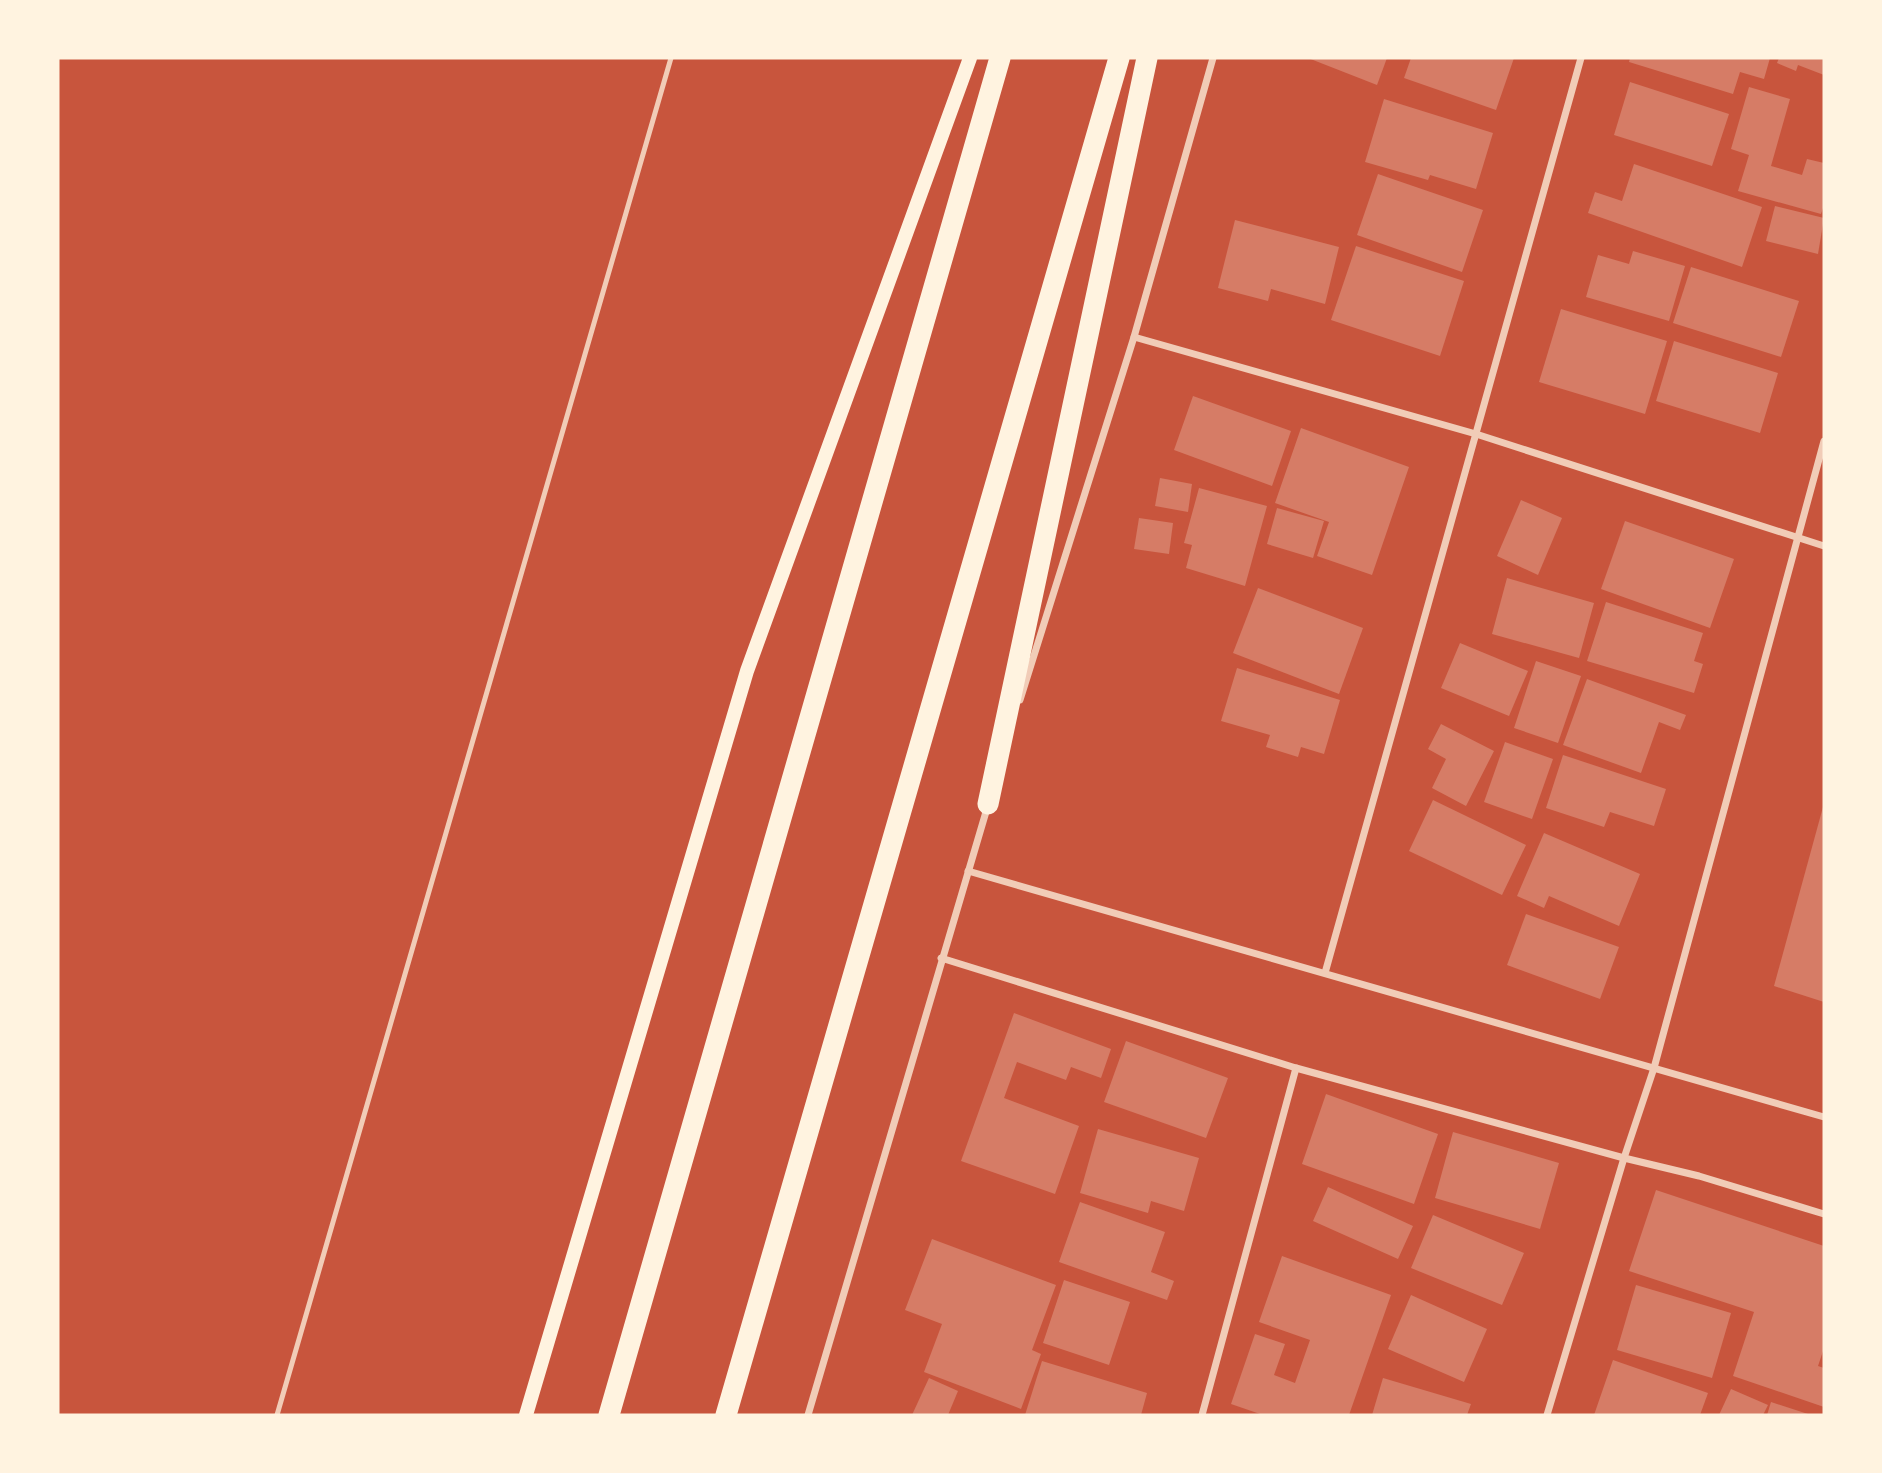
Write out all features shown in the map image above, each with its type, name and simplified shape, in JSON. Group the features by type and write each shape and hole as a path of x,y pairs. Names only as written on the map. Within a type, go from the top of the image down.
{"highway":[{"path":"609,1415 1000,58"},
{"path":"726,1415 1119,58"},
{"path":"988,804 1147,58"}],"main road":[{"path":"526,1415 747,671 970,58"}],"street":[{"path":"808,1415 941,958 1133,337 1213,58"},
{"path":"1325,974 1581,58"},
{"path":"1133,337 1476,434 1824,546"},
{"path":"1547,1415 1624,1158 1654,1068 1824,441"},
{"path":"968,872 1824,1117"},
{"path":"941,958 1296,1068 1699,1176 1824,1213"},
{"path":"1202,1415 1296,1068"}],"lane":[{"path":"277,1415 671,58"}],"building":[{"path":"1308,58 1387,58 1377,85"},
{"path":"1411,58 1514,58 1496,110 1404,78"},
{"path":"1630,58 1770,58 1764,79 1740,72 1733,94 1629,62"},
{"path":"1779,58 1824,58 1824,75 1798,65 1796,71 1777,63"},
{"path":"1630,82 1729,114 1712,166 1614,135"},
{"path":"1749,87 1790,99 1771,166 1802,175 1807,159 1824,163 1824,205 1821,214 1738,191 1749,155 1731,149"},
{"path":"1384,99 1493,133 1476,189 1430,175 1428,180 1365,162"},
{"path":"1634,164 1762,207 1742,267 1588,213 1595,192 1622,201"},
{"path":"1378,174 1483,210 1462,272 1357,235"},
{"path":"1775,206 1824,218 1818,254 1766,241"},
{"path":"1235,220 1339,247 1325,304 1271,289 1268,301 1218,288"},
{"path":"1356,246 1464,281 1440,356 1331,320"},
{"path":"1633,251 1685,266 1669,321 1586,297 1598,255 1629,264"},
{"path":"1691,267 1799,301 1781,357 1673,323"},
{"path":"1561,309 1667,341 1645,414 1539,382"},
{"path":"1674,341 1778,373 1760,433 1656,401"},
{"path":"1193,396 1291,431 1272,486 1174,450"},
{"path":"1301,428 1409,467 1372,575 1317,556 1329,522 1275,503"},
{"path":"1160,478 1192,484 1188,512 1155,506"},
{"path":"1199,488 1267,506 1245,586 1186,568 1192,545 1184,543"},
{"path":"1521,500 1562,518 1538,575 1497,556"},
{"path":"1277,508 1324,521 1313,558 1267,544"},
{"path":"1139,518 1173,523 1169,554 1134,549"},
{"path":"1625,521 1734,559 1710,628 1601,589"},
{"path":"1507,578 1594,603 1579,658 1492,634"},
{"path":"1258,588 1363,628 1339,694 1233,653"},
{"path":"1606,602 1703,633 1694,661 1703,664 1694,693 1587,661"},
{"path":"1460,643 1528,671 1509,716 1441,688"},
{"path":"1536,661 1581,676 1558,743 1514,728"},
{"path":"1237,668 1340,700 1324,754 1301,747 1298,757 1266,747 1270,735 1221,721"},
{"path":"1587,679 1686,715 1680,730 1659,722 1641,773 1563,745"},
{"path":"1441,724 1494,751 1466,806 1432,788 1446,759 1428,749"},
{"path":"1505,742 1553,759 1532,819 1484,802"},
{"path":"1563,755 1666,789 1654,826 1610,812 1604,827 1546,808"},
{"path":"1433,800 1526,845 1502,895 1409,851"},
{"path":"1824,808 1824,1002 1774,986"},
{"path":"1544,833 1640,874 1619,926 1549,896 1544,908 1517,896"},
{"path":"1526,914 1619,947 1600,999 1507,965"},
{"path":"1014,1013 1111,1049 1101,1078 1071,1067 1066,1080 1017,1062 1004,1098 1079,1126 1055,1194 961,1161"},
{"path":"1126,1041 1228,1078 1206,1138 1104,1102"},
{"path":"1326,1094 1438,1134 1414,1204 1302,1164"},
{"path":"1098,1129 1199,1158 1184,1211 1151,1201 1148,1213 1080,1193"},
{"path":"1453,1132 1559,1163 1540,1229 1435,1198"},
{"path":"1328,1187 1413,1226 1398,1259 1313,1221"},
{"path":"1656,1190 1824,1246 1824,1348 1818,1366 1824,1368 1824,1407 1733,1376 1754,1312 1629,1271"},
{"path":"1080,1202 1165,1232 1151,1272 1174,1281 1167,1300 1059,1262"},
{"path":"1433,1215 1524,1253 1502,1305 1411,1268"},
{"path":"932,1239 1056,1285 1032,1350 1041,1354 1021,1409 924,1372 942,1324 905,1310"},
{"path":"1282,1256 1391,1295 1349,1415 1263,1415 1231,1404 1255,1334 1285,1344 1274,1375 1295,1383 1310,1340 1259,1322"},
{"path":"1064,1280 1130,1302 1109,1365 1043,1343"},
{"path":"1636,1285 1731,1313 1712,1378 1617,1350"},
{"path":"1411,1295 1487,1329 1464,1382 1388,1349"},
{"path":"1613,1360 1708,1393 1700,1415 1594,1415"},
{"path":"1042,1361 1147,1393 1141,1415 1025,1415"},
{"path":"929,1378 958,1391 948,1415 912,1415"},
{"path":"1383,1378 1471,1404 1467,1415 1372,1415"},
{"path":"1731,1389 1768,1405 1763,1415 1719,1415"},
{"path":"1771,1402 1811,1415 1767,1415"}]}
